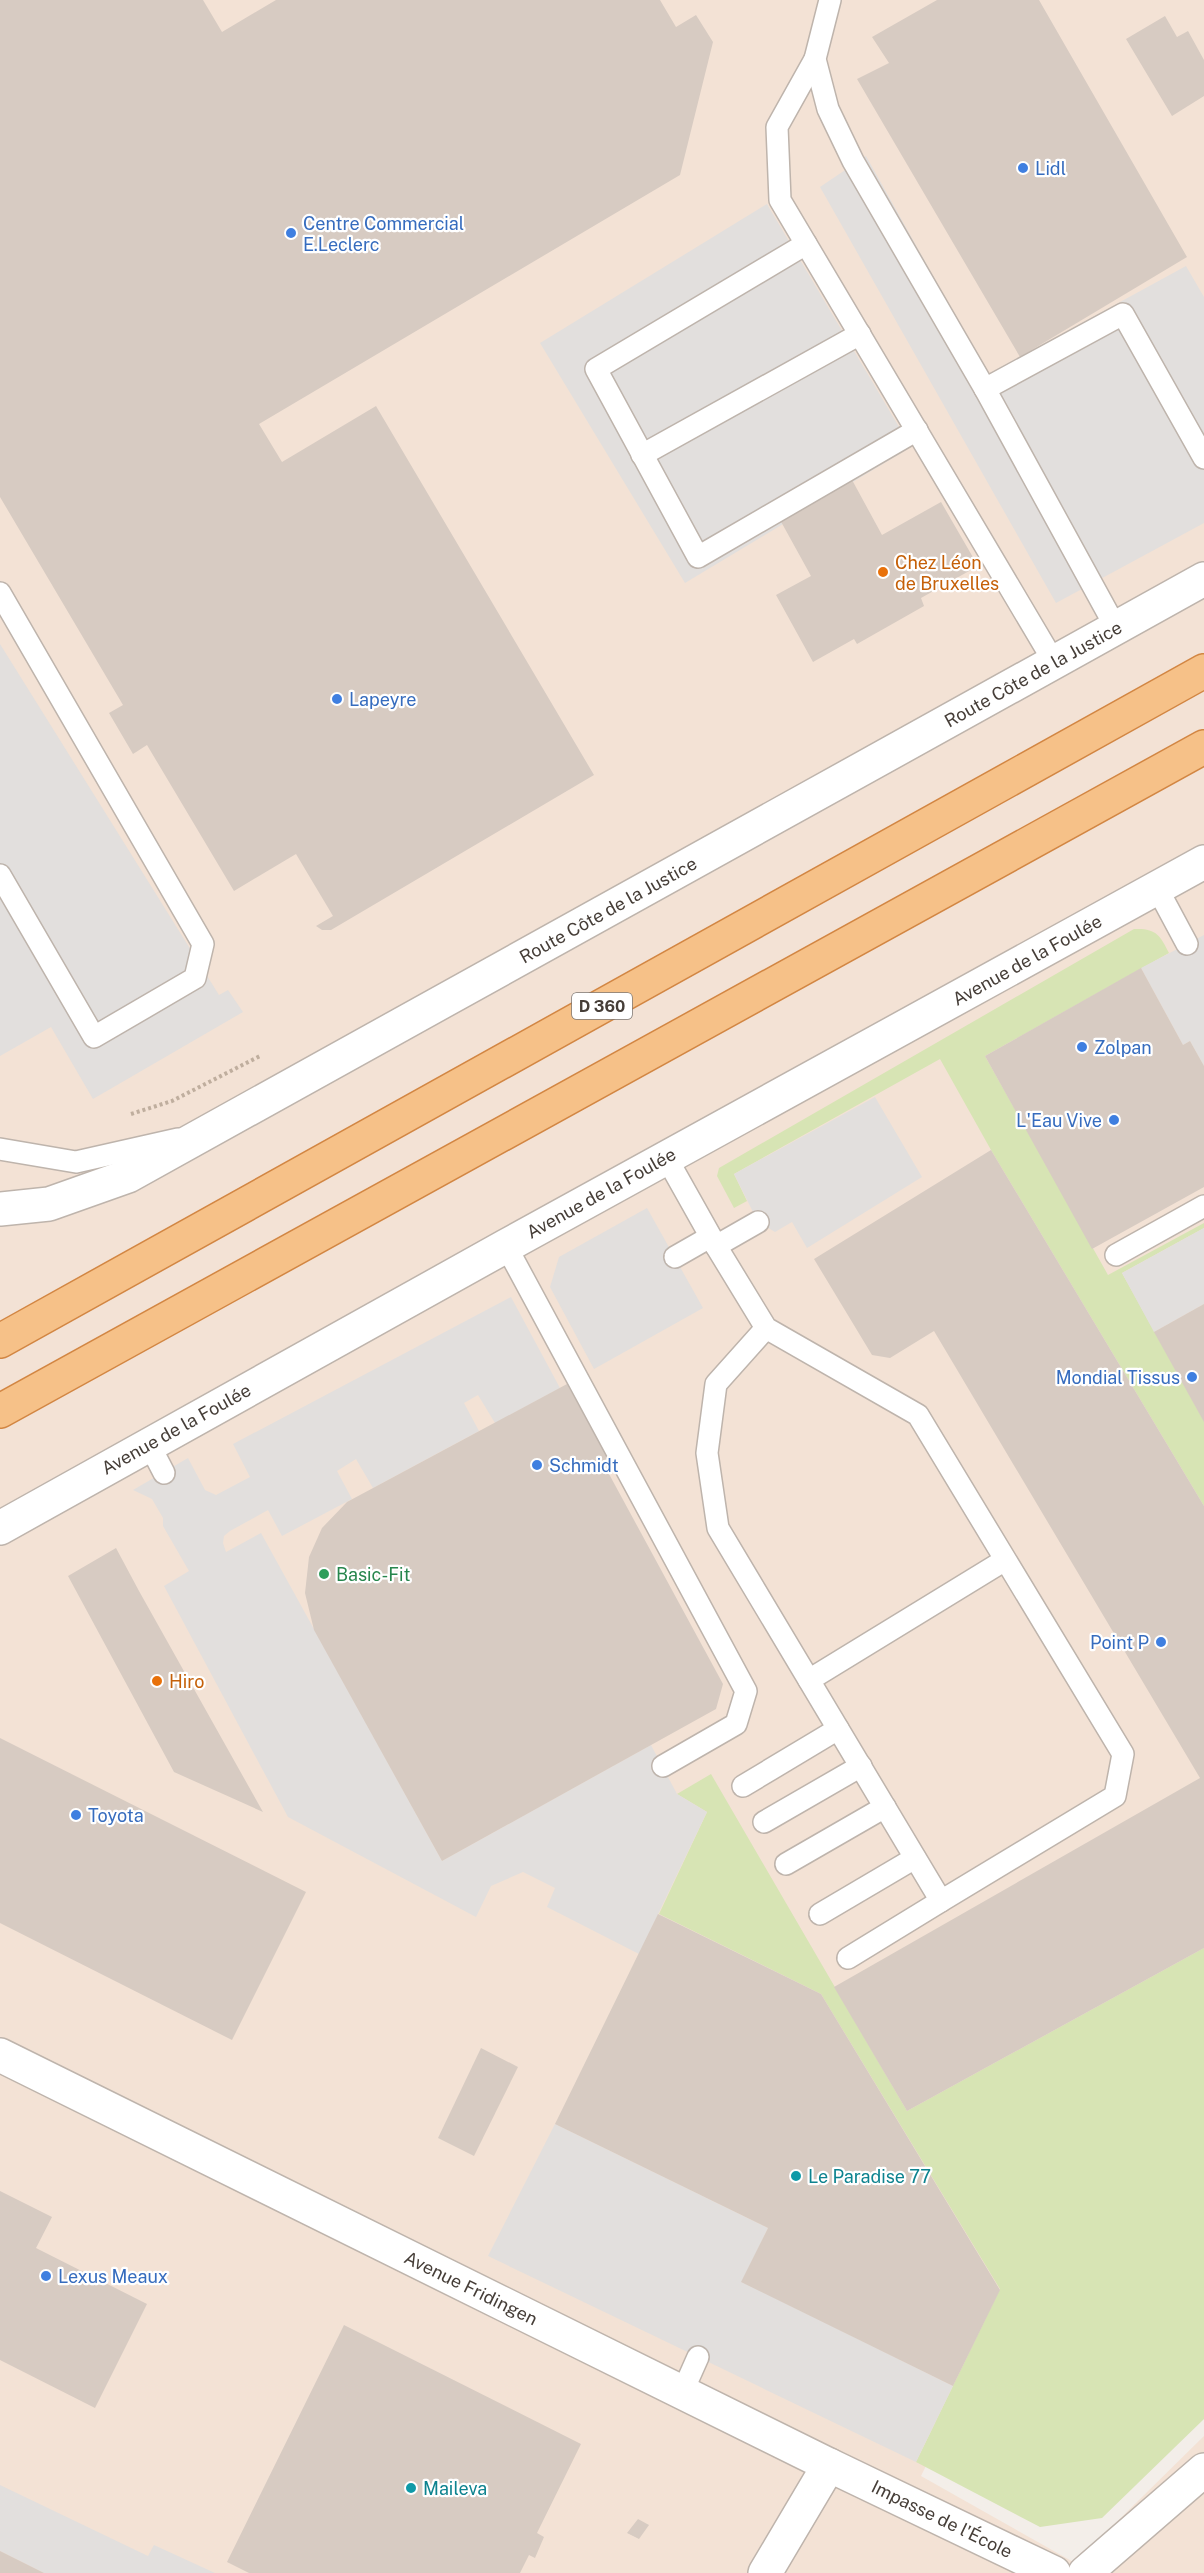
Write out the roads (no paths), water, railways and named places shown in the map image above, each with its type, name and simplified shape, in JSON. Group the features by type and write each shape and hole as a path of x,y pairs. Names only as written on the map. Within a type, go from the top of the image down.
{"highway":[{"name":"D 360","path":"0,1341 1204,671"},
{"path":"0,1411 1204,747"}],"street":[{"name":"Route Côte de la Justice","path":"0,1209 49,1204 128,1176 1204,579"},
{"name":"Avenue de la Foulée","path":"0,1528 666,1157 1204,862"},
{"name":"Avenue Fridingen","path":"0,2055 829,2465"},
{"path":"765,2573 829,2465"},
{"name":"Impasse de l'École","path":"829,2465 1054,2573"},
{"path":"1085,2573 1204,2470"}],"lane":[{"path":"830,0 815,59 777,127 780,200 1054,662"},
{"path":"815,59 828,109 853,160 986,389 1116,628"},
{"path":"806,244 596,369 698,557 917,430"},
{"path":"986,389 1123,314 1204,458"},
{"path":"642,455 860,334"},
{"path":"0,593 203,944 195,978 94,1037 0,874"},
{"path":"1157,888 1187,944"},
{"path":"0,1149 76,1162 208,1132"},
{"path":"666,1157 713,1242 766,1328 918,1415 1123,1754 1115,1796 848,1958"},
{"path":"1116,1255 1204,1206"},
{"path":"675,1257 758,1222"},
{"path":"506,1246 541,1334 746,1691 736,1724 663,1766"},
{"path":"766,1328 716,1384 707,1453 718,1527 941,1901"},
{"path":"149,1444 164,1473"},
{"path":"809,1680 1005,1560"},
{"path":"742,1786 838,1729"},
{"path":"764,1822 861,1766"},
{"path":"786,1864 885,1807"},
{"path":"820,1914 915,1858"},
{"path":"682,2392 698,2356"}],"place":[{"name":"Lidl","path":"1023,168"},
{"name":"Centre Commercial E.Leclerc","path":"291,233"},
{"name":"Chez Léon de Bruxelles","path":"883,572"},
{"name":"Lapeyre","path":"337,699"},
{"name":"Zolpan","path":"1082,1047"},
{"name":"L'Eau Vive","path":"1114,1120"},
{"name":"Mondial Tissus","path":"1192,1377"},
{"name":"Schmidt","path":"537,1465"},
{"name":"Basic-Fit","path":"324,1574"},
{"name":"Point P","path":"1161,1642"},
{"name":"Hiro","path":"157,1681"},
{"name":"Toyota","path":"76,1815"},
{"name":"Le Paradise 77","path":"796,2176"},
{"name":"Lexus Meaux","path":"46,2276"},
{"name":"Maileva","path":"411,2488"}]}
